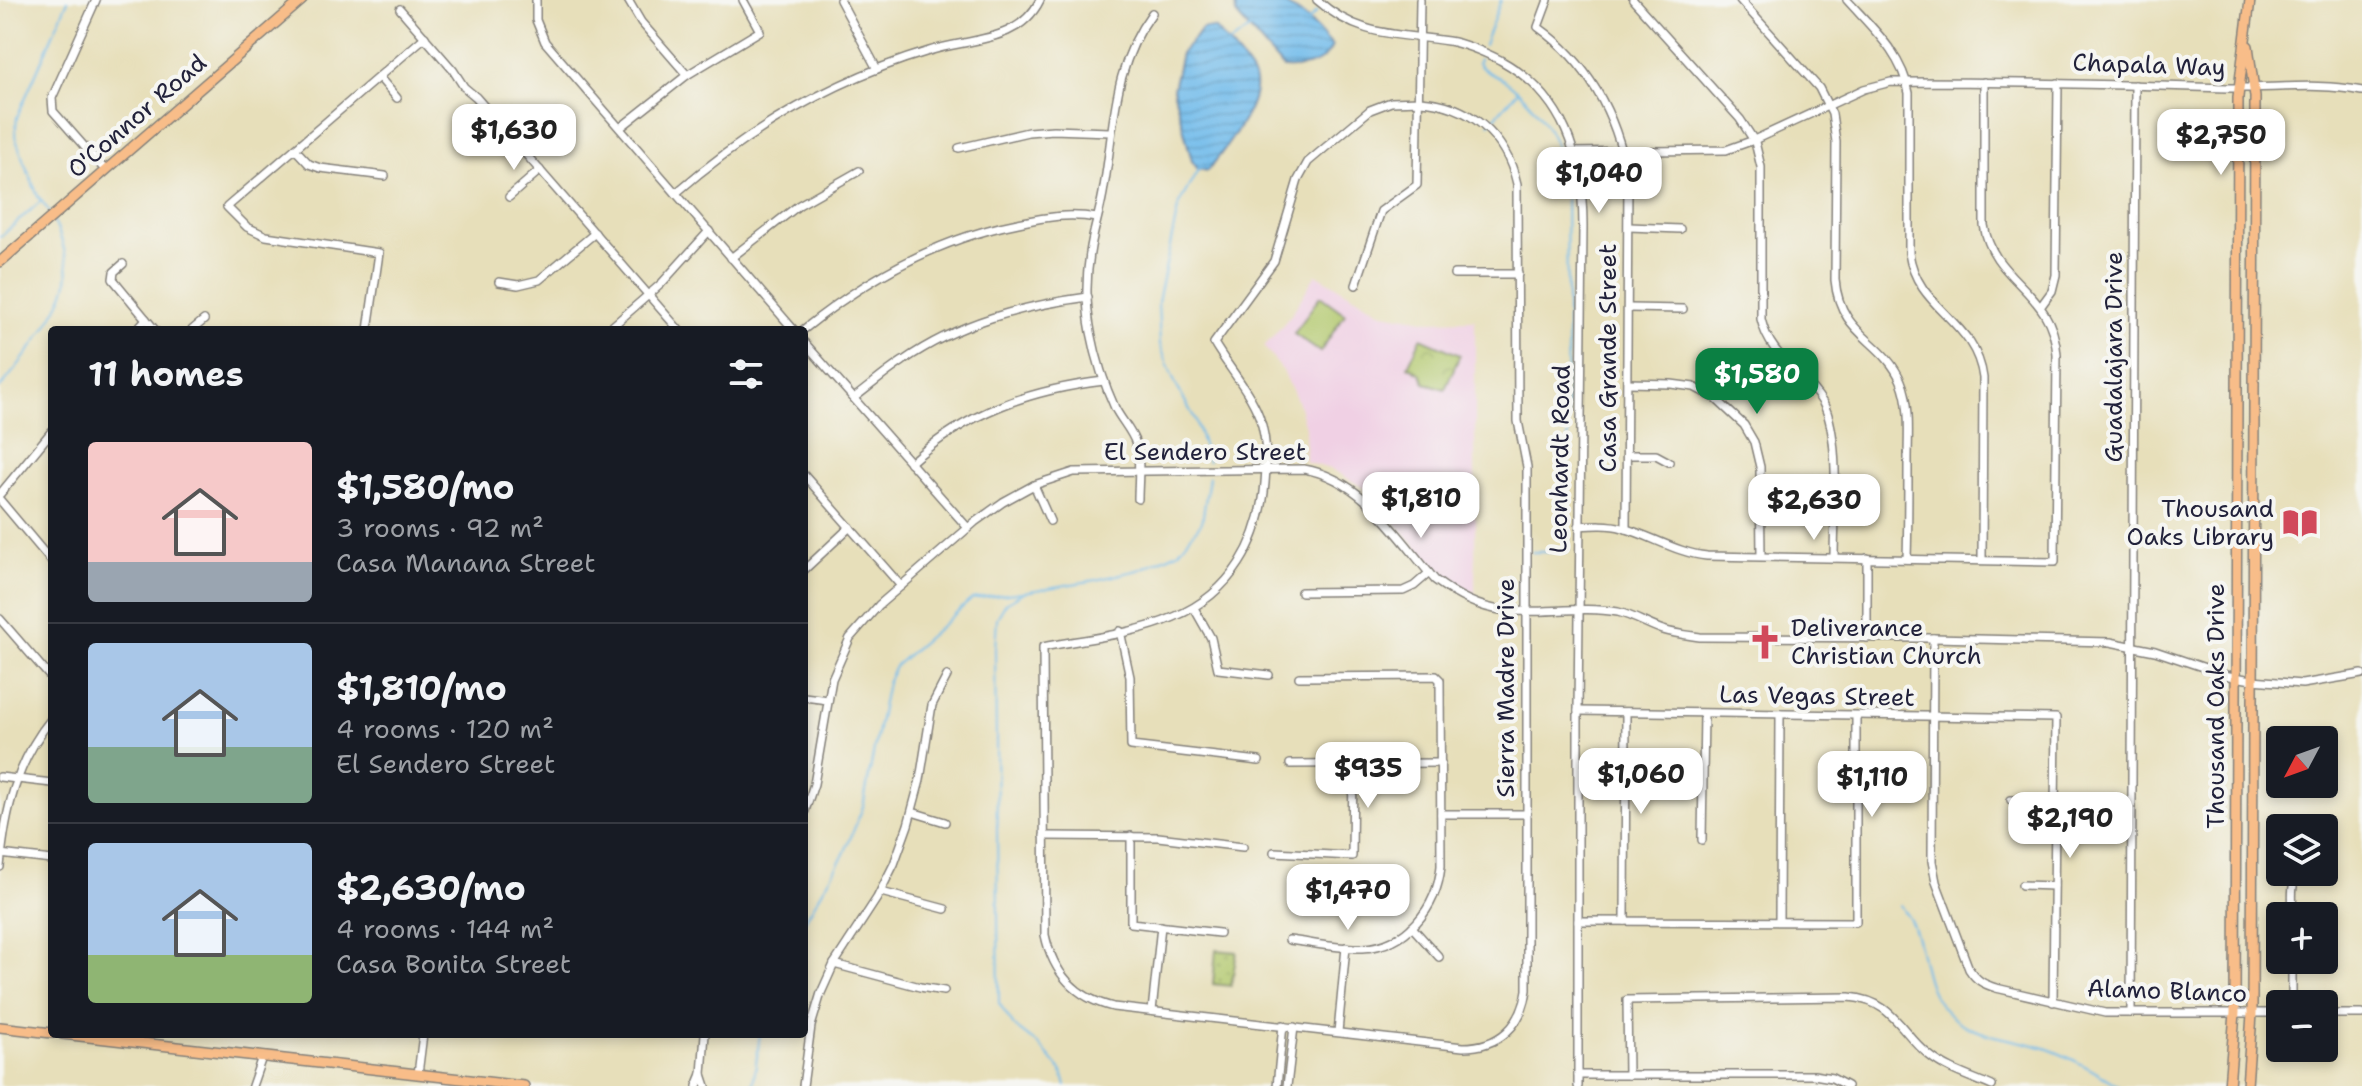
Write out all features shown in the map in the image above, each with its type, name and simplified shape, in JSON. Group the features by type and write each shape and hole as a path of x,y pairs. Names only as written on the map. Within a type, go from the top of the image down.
{"main road":[{"name":"O'Connor Road","path":"1,260 302,0"},
{"name":"Thousand Oaks Drive","path":"2229,1086 2235,1013 2239,88 2250,0"},
{"name":"Thousand Oaks Drive","path":"2247,39 2255,88 2252,1014 2247,1086"},
{"path":"0,1027 48,1033"},
{"path":"97,1038 418,1074 455,1082 524,1086"}],"street":[{"path":"96,0 53,95 52,105 53,111 105,170"},
{"path":"536,0 536,20 545,42 790,326"},
{"path":"628,0 641,22 687,75"},
{"path":"620,128 687,75 760,31 743,0"},
{"path":"840,0 877,69"},
{"path":"676,193 750,136 807,101 877,69 930,50 1007,33 1028,19 1040,0"},
{"name":"Leonhardt Road","path":"1317,0 1337,15 1367,30 1461,44 1517,69 1551,105 1568,133 1580,176 1583,211 1578,1086"},
{"path":"1356,285 1381,211 1417,185 1420,0"},
{"name":"Casa Grande Street","path":"1548,0 1538,27 1568,53 1593,83 1613,120 1628,178 1626,529"},
{"path":"1633,0 1740,119 1754,140 1762,180 1761,319 1773,347 1819,397 1830,420 1834,445 1834,558"},
{"path":"1740,0 1813,81 1828,105 1835,125 1835,280 1838,298 1855,329 1896,371 1907,399 1907,559"},
{"path":"1847,0 1894,53 1907,82 1909,253 1912,268 1921,288 1970,341 1982,370 1982,560"},
{"path":"400,9 464,87 676,326"},
{"path":"1138,499 1136,442 1116,410 1104,381 1091,331 1088,297 1090,253 1104,188 1110,132 1128,55 1152,13"},
{"path":"369,326 379,253 266,236 247,227 227,207 425,37"},
{"path":"379,77 397,98"},
{"name":"Chapala Way","path":"1574,152 1719,151 1733,148 1873,86 1891,82 2337,88 2362,91"},
{"path":"1579,526 1626,529 1695,555 2055,562 2057,346 2054,329 2041,306 1997,259 1987,239 1984,225 1984,82"},
{"path":"2041,306 2052,291 2056,275 2058,83"},
{"name":"Guadalajara Drive","path":"2131,1013 2135,85"},
{"path":"1346,947 1338,1032 1098,1003 1083,995 1061,975 1050,954 1045,935 1043,647 1157,624 1194,608 1225,584 1247,553 1263,506 1266,447 1259,417 1248,395 1214,343 1274,261 1298,180 1308,162 1370,110 1391,102 1420,101"},
{"name":"Sierra Madre Drive","path":"1338,1032 1463,1047 1486,1045 1502,1036 1518,1019 1527,990 1527,467 1518,421 1517,184 1502,146 1474,117 1439,103 1420,101"},
{"path":"959,148 1040,131 1110,132"},
{"path":"295,149 309,164 320,168 385,176"},
{"path":"509,197 540,170"},
{"path":"731,258 799,205 859,171"},
{"path":"808,326 881,275 959,239 994,227 1053,216 1097,218"},
{"path":"1629,227 1680,229"},
{"path":"613,326 649,295 709,231"},
{"path":"499,282 518,285 539,280 595,233"},
{"path":"123,264 114,272 113,279 152,326"},
{"path":"1454,274 1518,274"},
{"path":"854,398 904,360 964,328 1024,308 1088,297"},
{"path":"1629,308 1683,309"},
{"path":"140,326 146,319"},
{"path":"197,326 204,320"},
{"path":"808,346 968,528"},
{"path":"910,463 945,436 989,410 1047,390 1104,381"},
{"path":"1628,383 1671,384 1701,390 1721,403 1748,431 1760,468 1761,556"},
{"path":"0,494 48,439"},
{"path":"1627,455 1656,455 1669,462"},
{"name":"El Sendero Street","path":"808,802 837,665 850,638 866,618 968,528 1003,502 1034,485 1074,472 1313,471 1348,486 1370,505 1429,573 1447,589 1473,603 1501,610 1579,608 1624,614 1667,631 1700,637 2110,642 2169,655 2235,678 2302,684 2362,674"},
{"path":"808,480 901,586"},
{"path":"1034,485 1050,521"},
{"path":"0,500 48,557"},
{"path":"808,566 850,527"},
{"path":"1867,558 1867,638"},
{"path":"1301,592 1396,592 1409,589 1429,573"},
{"path":"1194,608 1211,638 1218,669 1269,675"},
{"path":"0,619 48,674"},
{"path":"1120,631 1130,677 1131,746 1259,761"},
{"name":"Alamo Blanco","path":"1933,638 1932,861 1969,969 1979,981 2091,1012 2266,1014"},
{"path":"803,1086 811,1026 821,993 834,964 881,892 894,864 920,780 932,705 947,676"},
{"path":"1289,940 1372,947 1395,939 1412,927 1427,909 1438,885 1441,866 1440,680 1436,676 1299,677"},
{"path":"808,698 828,700"},
{"name":"Las Vegas Street","path":"1578,711 2056,718 2055,800"},
{"path":"1625,921 1626,712"},
{"path":"1702,840 1704,714"},
{"path":"1779,921 1780,714"},
{"path":"1578,921 1856,922 1856,716"},
{"path":"0,867 5,819 17,779 32,747 48,724"},
{"path":"1290,764 1441,763"},
{"path":"1274,852 1352,856 1353,764"},
{"path":"0,777 48,783"},
{"path":"2011,800 2055,800 2053,1002"},
{"path":"912,812 945,822"},
{"path":"1441,814 1526,814"},
{"path":"1044,836 1158,837 1243,847"},
{"path":"1131,836 1131,923 1219,933"},
{"path":"1,854 48,860"},
{"path":"2022,885 2054,886"},
{"path":"881,892 945,909"},
{"path":"1152,1011 1161,926"},
{"path":"1412,927 1439,957"},
{"path":"834,964 944,991"},
{"path":"1628,1075 1627,1000 1863,998 1895,1016 1932,1058 1992,1086"},
{"path":"2338,1014 2362,1014"},
{"path":"1277,1086 1283,1025"},
{"path":"1287,1086 1294,1027"},
{"path":"418,1074 422,1038"},
{"path":"697,1086 702,1074 705,1038"},
{"path":"252,1086 262,1057"},
{"path":"702,1074 706,1086"},
{"path":"1578,1075 1814,1075 1832,1078 1847,1086"}],"shaded area":[{"path":"1316,274 1383,313 1430,321 1475,320 1475,594 1443,576 1364,488 1333,470 1306,462 1305,427 1297,400 1283,371 1264,347 1291,315"}],"green space":[{"path":"1320,296 1345,314 1320,352 1294,334"},
{"path":"1421,338 1460,355 1445,389 1425,383 1421,374 1408,366"},
{"path":"1216,950 1237,952 1231,986 1213,984"}],"water":[{"path":"1235,0 1281,0 1307,19 1332,46 1324,58 1312,65 1283,68 1236,14"},
{"path":"1203,28 1215,29 1236,53 1254,78 1255,89 1253,101 1240,127 1208,171 1198,169 1192,161 1173,89 1181,53"}],"waterway":[{"path":"51,214 38,196 15,136 17,117 68,0"},
{"path":"1484,45 1501,0"},
{"path":"1308,21 1317,12"},
{"path":"1227,45 1251,28"},
{"path":"1479,59 1481,66 1520,93 1539,115 1553,140 1566,182 1569,549 1566,552 1532,552"},
{"path":"1489,124 1517,92"},
{"path":"1199,168 1179,204 1158,302 1160,345 1176,385 1195,419 1208,461"},
{"path":"0,237 41,201"},
{"path":"0,388 40,337 64,293 68,274 66,258 53,220"},
{"path":"1066,1086 1062,1072 1039,1045 1014,1026 999,1003 997,618 1006,603 1024,592 1138,570 1178,552 1202,522 1209,477"},
{"path":"808,915 844,854 863,807 887,682 896,665 972,599 1022,592"},
{"path":"1900,905 1915,930 1934,997 1952,1017 1977,1031 2057,1053 2119,1086"},
{"path":"753,1086 759,1038"}],"place":[{"name":"Thousand Oaks Library","path":"2300,523"},
{"name":"Deliverance Christian Church","path":"1765,642"}]}
